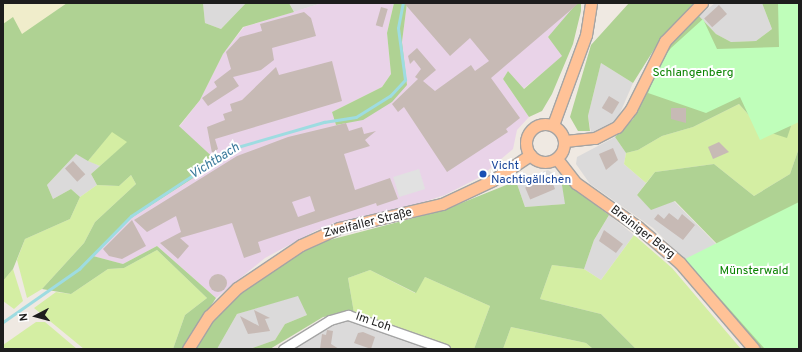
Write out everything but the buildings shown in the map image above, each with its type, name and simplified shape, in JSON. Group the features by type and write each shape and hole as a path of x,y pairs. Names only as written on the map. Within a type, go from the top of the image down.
{"main road":[{"path":"553,125 586,35 591,3"},
{"path":"565,141 595,138 617,127 631,109 662,46 702,3"},
{"path":"553,125 537,125 529,133 526,144 530,155 543,162 557,159 565,141"},
{"path":"553,125 565,141"},
{"name":"Zweifaller Straße","path":"188,349 209,316 237,288 301,245 339,228 442,204 493,180 530,155"},
{"name":"Breiniger Berg","path":"557,159 576,183 638,227 676,260 754,349"}],"street":[{"name":"Im Loh","path":"283,349 330,320 348,315 444,349"}],"shaded area":[{"path":"3,3 67,3 22,35 3,24"},
{"path":"203,3 246,3 221,29 205,23"},
{"path":"289,3 322,3 294,12"},
{"path":"322,3 394,3 387,33 391,74 382,87 332,112 336,125 407,85 402,42 407,3 577,3 577,6 548,37 563,56 523,89 508,71 503,79 529,117 517,130 513,149 480,177 445,195 396,211 317,230 265,258 216,298 157,246 123,264 93,256 128,220 218,162 179,127 200,100 223,54 244,27"},
{"path":"715,3 762,3 772,29 756,41 731,42 716,34 699,16"},
{"path":"601,63 633,83 617,120 591,133 588,116"},
{"path":"615,137 626,153 624,164 646,183 637,195 651,209 674,201 718,246 691,266 653,228 590,184 576,164 577,157"},
{"path":"76,154 100,166 91,174 97,185 80,197 71,189 53,199 47,185"},
{"path":"419,169 425,189 399,197 393,177"},
{"path":"548,170 561,179 566,204 525,207 516,181"},
{"path":"609,215 634,235 601,280 584,269 594,240"},
{"path":"299,295 307,315 285,324 275,340 250,349 217,349 237,314"},
{"path":"355,317 432,349 289,349 339,318"}],"green space":[{"path":"67,3 203,3 205,23 221,29 246,3 289,3 294,12 243,27 223,54 200,100 179,126 218,162 128,220 93,256 123,264 157,246 216,298 183,349 173,349 185,315 207,298 157,250 124,268 108,269 71,294 42,289 84,243 95,222 136,184 131,175 119,186 97,185 91,174 127,142 112,132 88,161 76,154 47,185 53,199 71,189 80,197 70,219 25,239 13,269 3,281 3,24 13,17 22,34"},
{"path":"394,3 407,3 402,42 407,85 392,102 363,120 336,125 332,112 382,87 391,74 387,33"},
{"path":"577,3 581,3 581,11 573,44 552,94 542,111 529,117 503,79 508,71 524,89 562,56 548,37"},
{"path":"629,3 695,3 660,40 633,83 601,63 588,116 590,131 578,131 570,117 591,45"},
{"name":"Schlangenberg","path":"762,3 799,3 791,126 787,138 762,130 739,104 693,127 662,136 638,150 626,153 615,137 633,119 667,49 699,16 716,34 731,42 756,41 772,29"},
{"name":"Schlangenberg","path":"778,3 799,3 799,122 760,140 740,97 706,113 648,93 660,62 671,48 703,19 717,49 779,47"},
{"path":"799,99 799,148 790,174 754,196 714,164 655,172 646,183 624,164 626,153 638,150 662,136 693,127 739,104 762,130 791,102"},
{"path":"112,131 128,142 100,166 88,161"},
{"name":"Münsterwald","path":"799,148 799,349 761,349 691,266 718,245 675,201 651,210 637,195 655,172 714,164 754,196 790,174"},
{"path":"131,175 136,184 95,222 84,243 42,289 27,298 17,260 25,239 70,219 80,197 97,185 119,186"},
{"path":"561,179 609,215 594,240 584,269 552,265 540,299 601,314 636,349 593,349 586,343 511,327 503,349 474,349 490,306 425,277 416,293 370,270 348,278 354,313 323,317 270,349 250,349 275,340 285,324 307,315 298,296 237,314 217,349 193,349 213,320 241,292 288,260 322,242 444,210 516,181 525,207 565,204"},
{"path":"799,202 799,349 765,349 685,259"},
{"path":"634,235 672,268 741,349 636,349 601,314 540,299 552,265 584,269 601,280"},
{"path":"157,250 207,298 185,315 173,349 84,349 34,308 56,292 71,294 108,269 124,268"},
{"path":"13,269 23,301 14,309 3,301 3,281"},
{"path":"370,270 415,293 425,277 490,306 474,349 454,349 354,313 348,278"},
{"path":"36,322 45,322 77,349 3,349 3,345"},
{"path":"511,327 586,343 593,349 503,349"}],"waterway":[{"name":"Vichtbach","path":"3,322 79,269 131,216 234,148 324,122 356,117 390,96 405,80 398,28 403,3"}],"place":[{"name":"Vicht Nachtigällchen","path":"483,174"}]}
